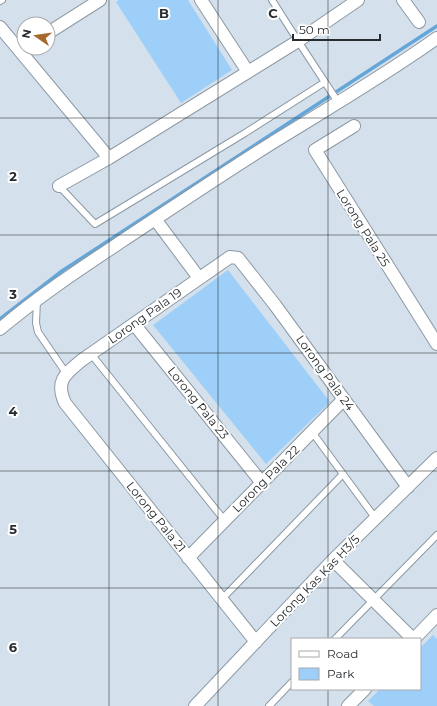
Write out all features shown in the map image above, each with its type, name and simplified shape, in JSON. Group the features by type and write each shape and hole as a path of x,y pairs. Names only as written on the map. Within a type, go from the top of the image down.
{"street":[{"path":"56,28 100,0"},
{"path":"201,0 248,72"},
{"path":"59,186 109,158 298,41 345,4 358,0"},
{"path":"403,0 419,22"},
{"path":"0,27 16,44"},
{"path":"0,329 58,283 231,169 437,38"},
{"path":"27,56 109,158"},
{"name":"Lorong Pala 25","path":"354,126 315,150 437,344"},
{"path":"155,219 199,278"},
{"name":"Lorong Pala 19","path":"66,373 230,257 238,258 240,260"},
{"name":"Lorong Pala 24","path":"240,260 275,305 408,487"},
{"name":"Lorong Pala 23","path":"134,324 262,482"},
{"name":"Lorong Pala 21","path":"66,373 61,381 60,390 65,404 256,642"},
{"name":"Lorong Pala 22","path":"188,558 344,400"},
{"name":"Lorong Kas Kas H3/5","path":"195,706 333,560 437,458"},
{"path":"333,560 412,638"},
{"path":"414,638 437,615"},
{"path":"353,704 364,690"}],"lane":[{"path":"272,0 337,101"},
{"path":"59,186 95,224 326,84"},
{"path":"37,300 36,323 38,332 66,373"},
{"path":"91,354 225,521"},
{"path":"312,432 376,519"},
{"path":"222,599 343,474"},
{"path":"336,638 437,535"},
{"path":"269,706 291,683"}],"green space":[{"path":"119,0 188,0 232,70 181,103 116,2"},
{"path":"228,270 330,402 266,464 153,325"},
{"path":"433,635 437,639 437,706 374,706 368,701 379,690 421,690 421,647"}],"waterway":[{"path":"0,319 62,271 437,26"}]}
